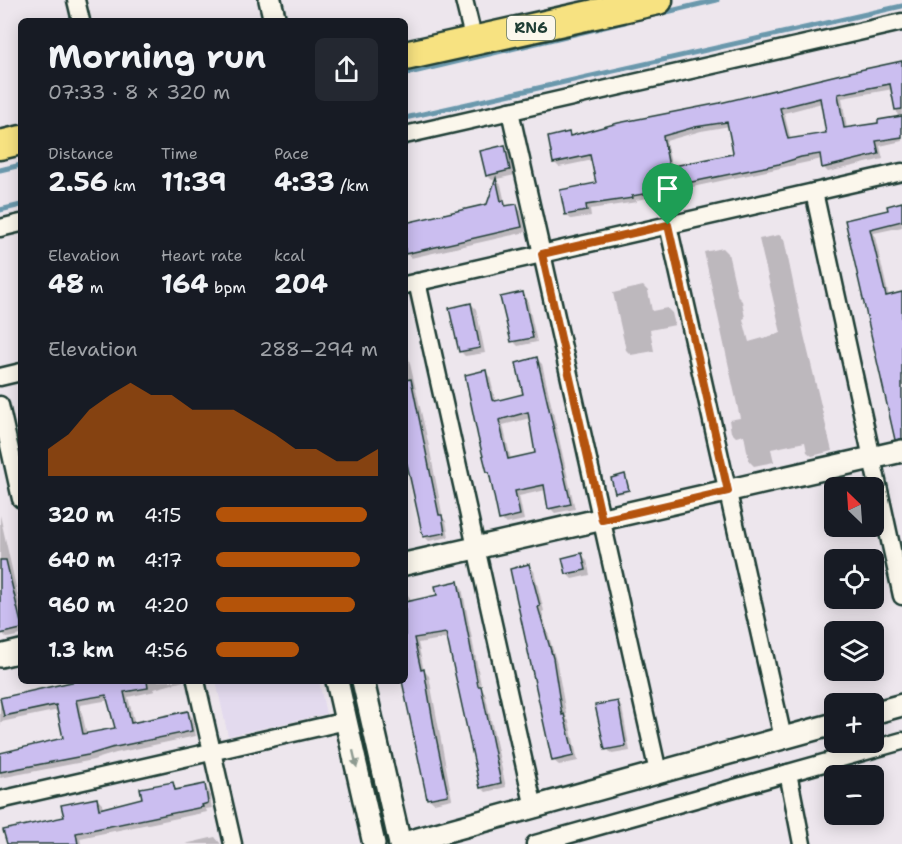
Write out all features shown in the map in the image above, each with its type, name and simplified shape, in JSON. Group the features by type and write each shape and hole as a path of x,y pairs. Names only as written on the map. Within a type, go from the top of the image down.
{"highway":[{"name":"RN6","path":"408,55 658,0"},
{"path":"0,145 18,141"}],"street":[{"path":"76,0 80,18"},
{"path":"270,0 274,18"},
{"path":"464,0 474,41"},
{"path":"408,134 902,22"},
{"path":"510,111 658,772"},
{"path":"534,808 476,548 411,284 902,172"},
{"path":"814,192 902,596"},
{"path":"0,228 18,224"},
{"path":"668,225 783,738"},
{"path":"0,377 18,373"},
{"path":"0,405 18,486"},
{"path":"408,563 902,451"},
{"path":"0,656 18,652"},
{"path":"197,684 233,844"},
{"path":"338,684 374,844"},
{"path":"364,684 400,844 824,727"},
{"path":"884,710 902,705"},
{"path":"0,800 346,721"},
{"path":"542,843 902,741"},
{"path":"788,773 802,844"}],"shaded area":[{"path":"217,684 320,684 326,714 228,736"}],"building":[{"path":"902,61 902,109 895,110 890,84 838,94 844,128 878,123 878,120 902,116 902,137 876,141 879,154 822,168 820,154 801,157 779,164 632,196 633,198 586,205 587,211 565,215 560,190 596,183 590,155 553,163 548,137 569,132 570,136 618,123 720,103","holes":["820,98 826,133 788,139 780,108","727,122 732,154 669,167 663,136 695,127"]},
{"path":"505,145 510,170 486,176 480,151"},
{"path":"496,178 501,201 504,200 505,206 517,204 522,227 408,253 408,222 487,204"},
{"path":"902,202 902,221 870,229 886,296 902,292 902,439 895,440 845,220 888,210 887,206"},
{"path":"523,292 533,338 511,342 500,297"},
{"path":"471,303 480,348 459,352 449,308"},
{"path":"537,357 571,504 548,509 544,485 515,491 520,515 499,520 465,375 486,370 492,400 495,401 523,394 516,363","holes":["528,412 535,453 508,459 499,420"]},
{"path":"411,379 439,515 442,515 445,533 423,537 408,469 408,380"},
{"path":"625,474 629,490 615,493 611,478"},
{"path":"582,553 586,570 566,574 562,558"},
{"path":"0,560 6,560 18,610 18,630 0,634"},
{"path":"529,564 540,606 538,607 553,658 562,715 564,714 574,756 552,761 510,569"},
{"path":"458,581 478,686 481,686 501,783 480,788 446,633 414,638 421,670 424,669 448,795 427,799 403,684 408,684 408,601 437,595 435,586"},
{"path":"63,684 147,684 148,688 124,692 131,723 188,711 192,731 0,772 0,753 63,738 56,705 4,716 0,698","holes":["106,695 115,728 83,734 76,700"]},
{"path":"618,701 626,746 605,750 595,705"},
{"path":"173,782 175,790 205,784 208,803 202,805 203,807 76,833 78,844 7,844 3,830 64,817 61,805 97,798 99,809 142,798 140,788"}],"waterway":[{"path":"658,14 717,0"},
{"path":"408,117 902,6"},
{"path":"408,73 625,22"},
{"path":"0,170 18,166"},
{"path":"0,210 18,206"}],"route":[{"path":"668,225 728,491 602,520 542,254 668,225"}]}
